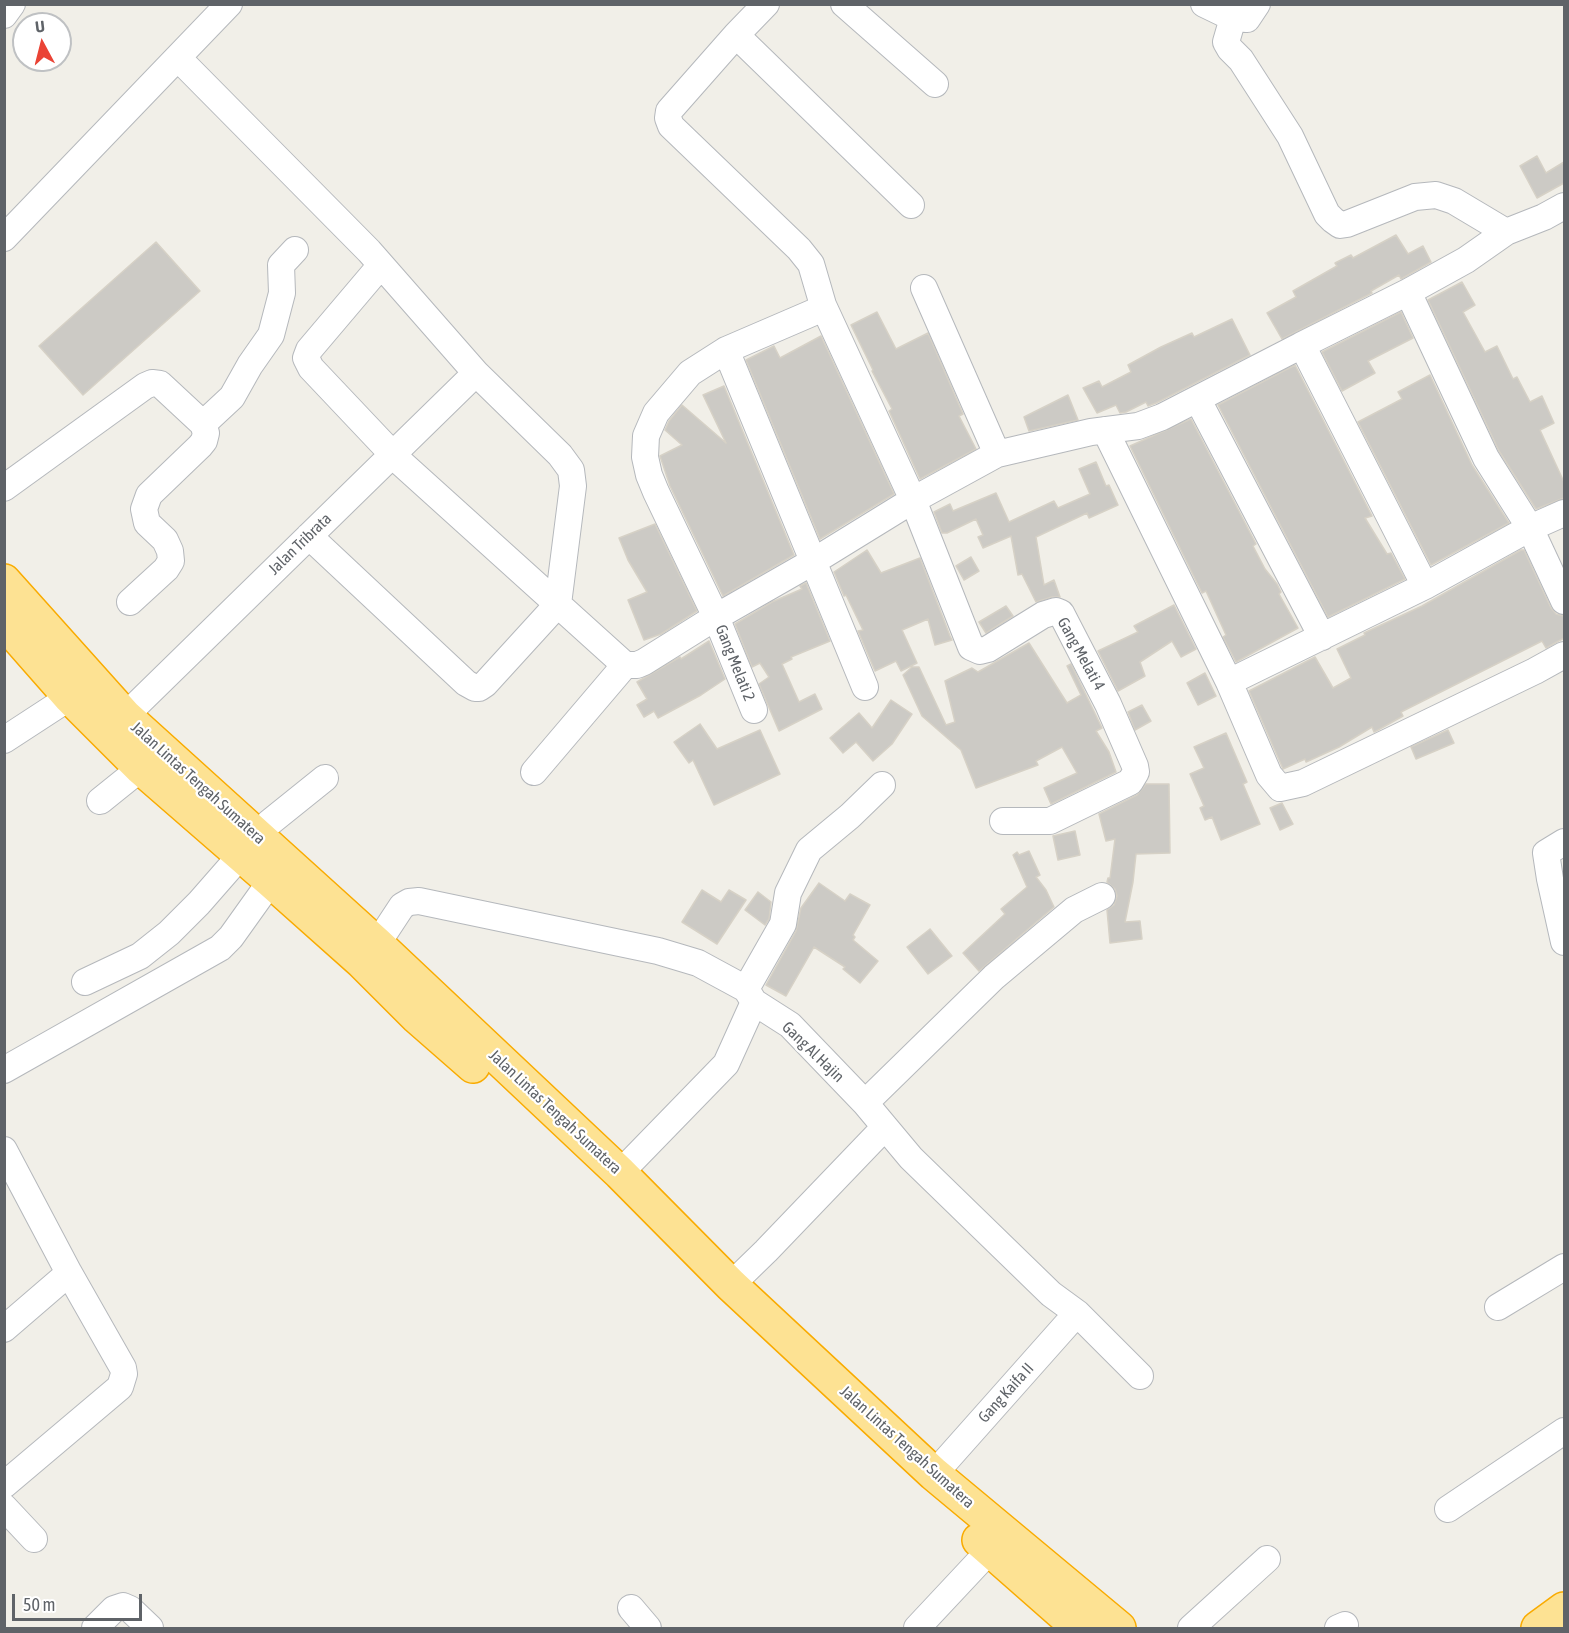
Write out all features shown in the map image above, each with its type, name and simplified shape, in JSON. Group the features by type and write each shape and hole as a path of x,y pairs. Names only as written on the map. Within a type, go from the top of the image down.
{"highway":[{"name":"Jalan Lintas Tengah Sumatera","path":"4,581 125,716 249,846 271,881 362,962 426,1008 621,1173 731,1285 934,1474 1080,1621"},
{"name":"Jalan Lintas Tengah Sumatera","path":"4,622 70,697 141,768 249,846 376,944 426,1008"},
{"name":"Jalan Lintas Tengah Sumatera","path":"471,1048 606,1190 721,1305 990,1550 1080,1621"},
{"path":"1080,1621 1131,1629"}],"street":[{"path":"4,15 12,4"},
{"path":"4,238 229,4"},
{"path":"766,4 735,35 669,111 668,118 671,126 799,249 811,264 823,303 913,500"},
{"path":"844,4 935,84"},
{"path":"1204,4 1233,18 1248,19 1257,4"},
{"path":"1233,18 1226,42 1241,60 1290,136 1327,214 1333,220 1340,225 1347,224 1415,197 1436,195 1454,201 1506,232"},
{"path":"735,35 911,205"},
{"path":"178,58 381,265 476,373 560,455 571,470 573,486 564,609 485,684 475,688 466,683 309,536"},
{"path":"381,265 309,350 306,358 311,368 392,453 591,635 625,665 637,665 913,500 997,454 1105,430 1138,426 1162,417 1408,292 1466,260 1506,232 1544,217 1564,206"},
{"path":"203,424 232,397 250,365 271,335 282,293 281,265 295,250"},
{"path":"924,288 997,454"},
{"path":"1408,292 1486,458 1530,528 1564,601"},
{"name":"Gang Melati 2","path":"754,710 716,616 648,475 645,457 646,436 656,413 690,373 726,350 819,310 823,303"},
{"path":"1302,345 1425,586"},
{"path":"726,350 866,687"},
{"name":"Jalan Tribrata","path":"125,716 476,373"},
{"path":"4,488 150,383 160,384 203,424 206,433 200,446 149,495 144,509 147,523 165,540 171,561 166,569 130,602"},
{"path":"1198,400 1322,637"},
{"path":"1105,430 1229,682 1269,775 1280,788 1303,783 1564,655"},
{"name":"Gang Melati 4","path":"913,500 971,646 980,651 988,649 1042,615 1056,611 1061,614 1108,704 1136,772 1130,782 1050,822 1003,821"},
{"path":"1229,682 1425,586 1530,528 1564,513"},
{"path":"534,772 625,665"},
{"path":"4,740 70,697"},
{"path":"100,801 141,768"},
{"path":"85,982 140,956 169,933 199,903 269,823 325,778"},
{"path":"621,1173 726,1064 750,996 783,924 788,893 809,850 850,816 882,785"},
{"path":"1564,842 1546,853 1564,939"},
{"path":"4,1070 220,948 231,937 271,881"},
{"path":"865,1103 994,977 1074,910 1102,896"},
{"name":"Gang Al Hajin","path":"376,944 402,906 409,902 419,901 658,951 698,963 790,1025 865,1103 911,1158 1051,1294 1077,1313 1140,1376"},
{"path":"731,1285 884,1128"},
{"path":"4,1150 11,1182 69,1273 123,1368 123,1382 120,1387 4,1485"},
{"path":"1498,1307 1564,1267"},
{"path":"4,1329 69,1273"},
{"name":"Gang Kaifa II","path":"934,1474 1077,1313"},
{"path":"1448,1509 1564,1431"},
{"path":"4,1508 34,1539"},
{"path":"917,1629 990,1550"},
{"path":"1191,1629 1267,1559"},
{"path":"95,1629 114,1609 123,1606 130,1609 150,1629"},
{"path":"631,1608 648,1629"}],"building":[{"path":"1537,156 1546,173 1564,162 1564,183 1537,198 1520,166"},
{"path":"1396,235 1408,254 1423,246 1431,262 1401,279 1399,275 1371,291 1372,293 1282,339 1267,313 1296,297 1293,291 1337,266 1335,263 1351,255 1353,258"},
{"path":"156,242 200,291 83,395 39,346"},
{"path":"1462,282 1475,305 1463,312 1485,352 1497,346 1513,379 1517,377 1530,402 1542,396 1554,423 1540,430 1564,482 1564,498 1536,509 1499,451 1428,300"},
{"path":"877,312 896,349 928,333 963,414 959,416 976,449 920,479 889,411 892,409 851,325"},
{"path":"1401,312 1413,338 1368,361 1375,373 1342,391 1322,352"},
{"path":"1232,319 1250,355 1156,403 1148,406 1146,402 1120,413 1116,405 1097,413 1083,388 1099,381 1102,387 1131,372 1128,365 1161,347 1192,333 1194,337"},
{"path":"821,336 894,494 820,539 746,360 774,346 780,358"},
{"path":"1295,365 1372,516 1365,518 1387,554 1391,553 1405,579 1328,617 1218,405"},
{"path":"1430,375 1472,465 1509,523 1431,565 1358,422 1402,399 1398,392"},
{"path":"724,386 794,555 723,596 670,486 660,456 682,445 665,430 682,405 726,443 703,395"},
{"path":"1068,395 1078,420 1029,431 1024,417"},
{"path":"1191,419 1256,544 1253,546 1265,569 1277,584 1281,592 1279,594 1298,628 1236,662 1223,637 1226,635 1206,591 1202,593 1130,446"},
{"path":"1096,462 1106,486 1109,485 1118,505 1089,518 1087,513 1036,537 1044,585 1054,580 1060,597 1036,602 1022,574 1018,575 1011,536 983,548 978,537 983,535 976,519 947,533 942,533 934,512 950,504 953,511 996,493 1009,522 1054,501 1058,508 1090,494 1079,469"},
{"path":"655,524 697,611 661,634 644,640 628,600 647,592 628,560 619,538"},
{"path":"867,550 881,573 920,558 952,640 935,645 928,619 902,630 917,663 901,671 896,661 875,671 858,631 863,630 834,572"},
{"path":"1524,550 1551,608 1556,614 1564,616 1564,638 1546,648 1542,641 1401,712 1403,716 1374,732 1372,727 1339,747 1306,762 1305,759 1283,769 1249,691 1315,657 1333,688 1351,678 1337,649 1365,635 1364,633 1422,606"},
{"path":"971,557 979,571 964,580 956,566"},
{"path":"806,583 830,641 791,657 792,659 782,664 799,702 815,694 822,709 779,731 759,684 769,677 760,663 752,667 735,624 772,602 802,589 800,586"},
{"path":"1174,605 1196,649 1181,657 1172,641 1140,662 1145,676 1118,691 1098,651 1138,632 1134,626"},
{"path":"1006,606 1013,616 986,633 979,622"},
{"path":"709,641 725,679 658,718 654,711 644,717 637,705 647,699 637,682"},
{"path":"1029,643 1067,703 1081,695 1067,666 1071,664 1102,728 1096,731 1109,752 1116,772 1051,804 1044,788 1077,773 1062,747 1036,761 1038,765 976,788 961,750 922,716 903,675 912,667 919,667 946,725 955,722 945,681 972,668 978,672"},
{"path":"1205,673 1216,696 1198,705 1187,683"},
{"path":"891,700 912,714 892,744 873,761 856,742 843,753 830,738 859,713 872,728"},
{"path":"1142,705 1151,721 1135,730 1128,712"},
{"path":"700,724 717,749 760,730 780,774 714,805 693,760 689,763 674,742"},
{"path":"1448,730 1454,743 1416,759 1411,747"},
{"path":"1226,733 1247,782 1243,784 1260,824 1221,840 1212,817 1205,820 1200,808 1204,806 1190,774 1204,768 1194,747"},
{"path":"1146,784 1169,784 1170,853 1136,854 1125,922 1140,921 1142,939 1110,943 1107,910 1114,905 1117,896 1115,889 1107,882 1110,878 1115,839 1106,841 1099,814 1137,795"},
{"path":"1282,803 1293,824 1280,830 1270,808"},
{"path":"1075,831 1080,855 1058,860 1053,836"},
{"path":"1029,851 1040,875 1036,877 1046,890 1054,907 979,971 963,953 1005,914 1001,909 1027,887 1013,855 1017,852 1019,855"},
{"path":"819,883 845,901 850,894 870,905 853,935 855,937 853,940 878,961 860,983 843,969 845,967 814,947 786,996 766,985 796,931 801,908"},
{"path":"702,890 721,902 729,890 746,900 717,944 682,922"},
{"path":"758,892 771,902 769,919 765,925 745,910"},
{"path":"930,929 952,956 928,974 907,947"}]}
